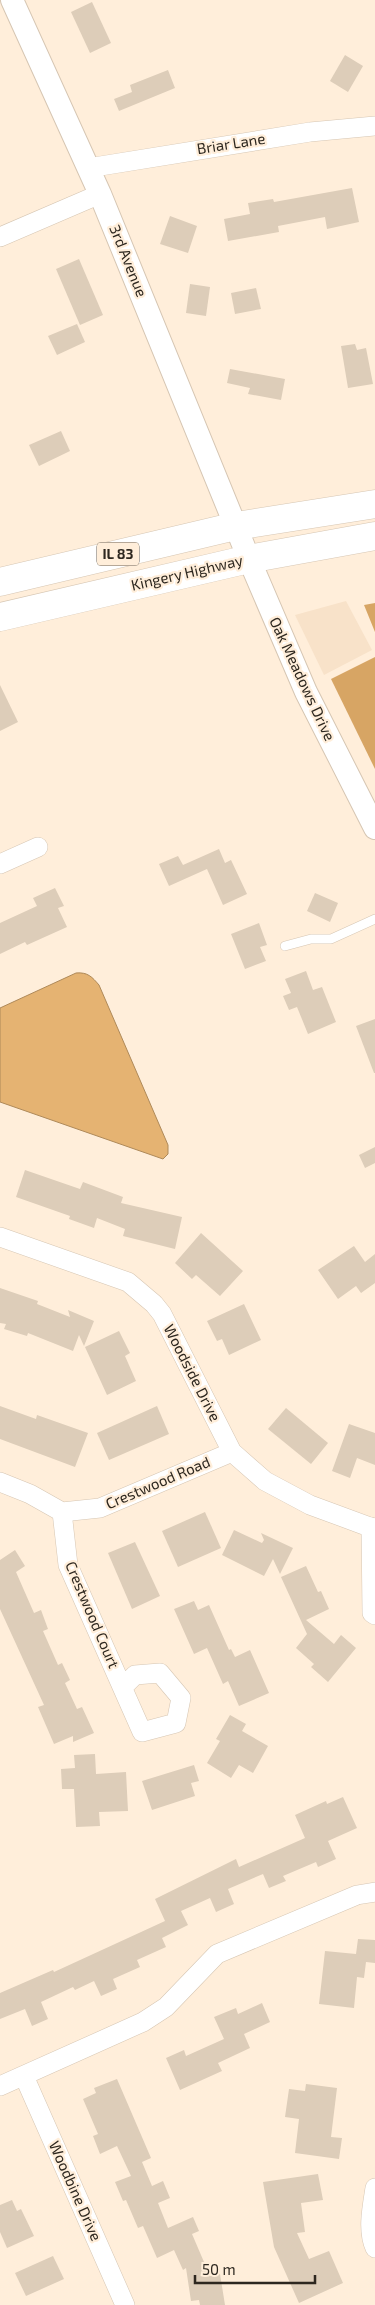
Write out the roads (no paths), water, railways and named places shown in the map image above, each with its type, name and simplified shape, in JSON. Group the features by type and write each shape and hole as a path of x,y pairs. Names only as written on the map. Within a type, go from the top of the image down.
{"highway":[{"name":"IL 83","path":"0,582 236,526 375,504"},
{"name":"Kingery Highway","path":"0,616 249,559 375,536"}],"street":[{"name":"3rd Avenue","path":"12,0 100,194 236,526"},
{"name":"Briar Lane","path":"88,168 310,132 375,126"},
{"path":"0,237 100,194"},
{"name":"Oak Meadows Drive","path":"236,526 306,692 375,828"},
{"path":"0,864 38,846"},
{"name":"Woodside Drive","path":"0,1237 128,1282 154,1304 162,1314 232,1452 265,1481 310,1505 373,1528 372,1613 375,1615"},
{"name":"Crestwood Road","path":"62,1512 100,1508 232,1452"},
{"path":"0,1482 30,1494 62,1512"},
{"name":"Crestwood Court","path":"62,1512 68,1565 123,1687"},
{"path":"0,2086 143,2022 166,2008 217,1954 357,1895 375,1892"},
{"name":"Woodbine Drive","path":"24,2076 125,2305"},
{"path":"375,2188 371,2210 372,2242 375,2248"}],"lane":[{"path":"285,946 311,939 331,939 375,919"}]}
